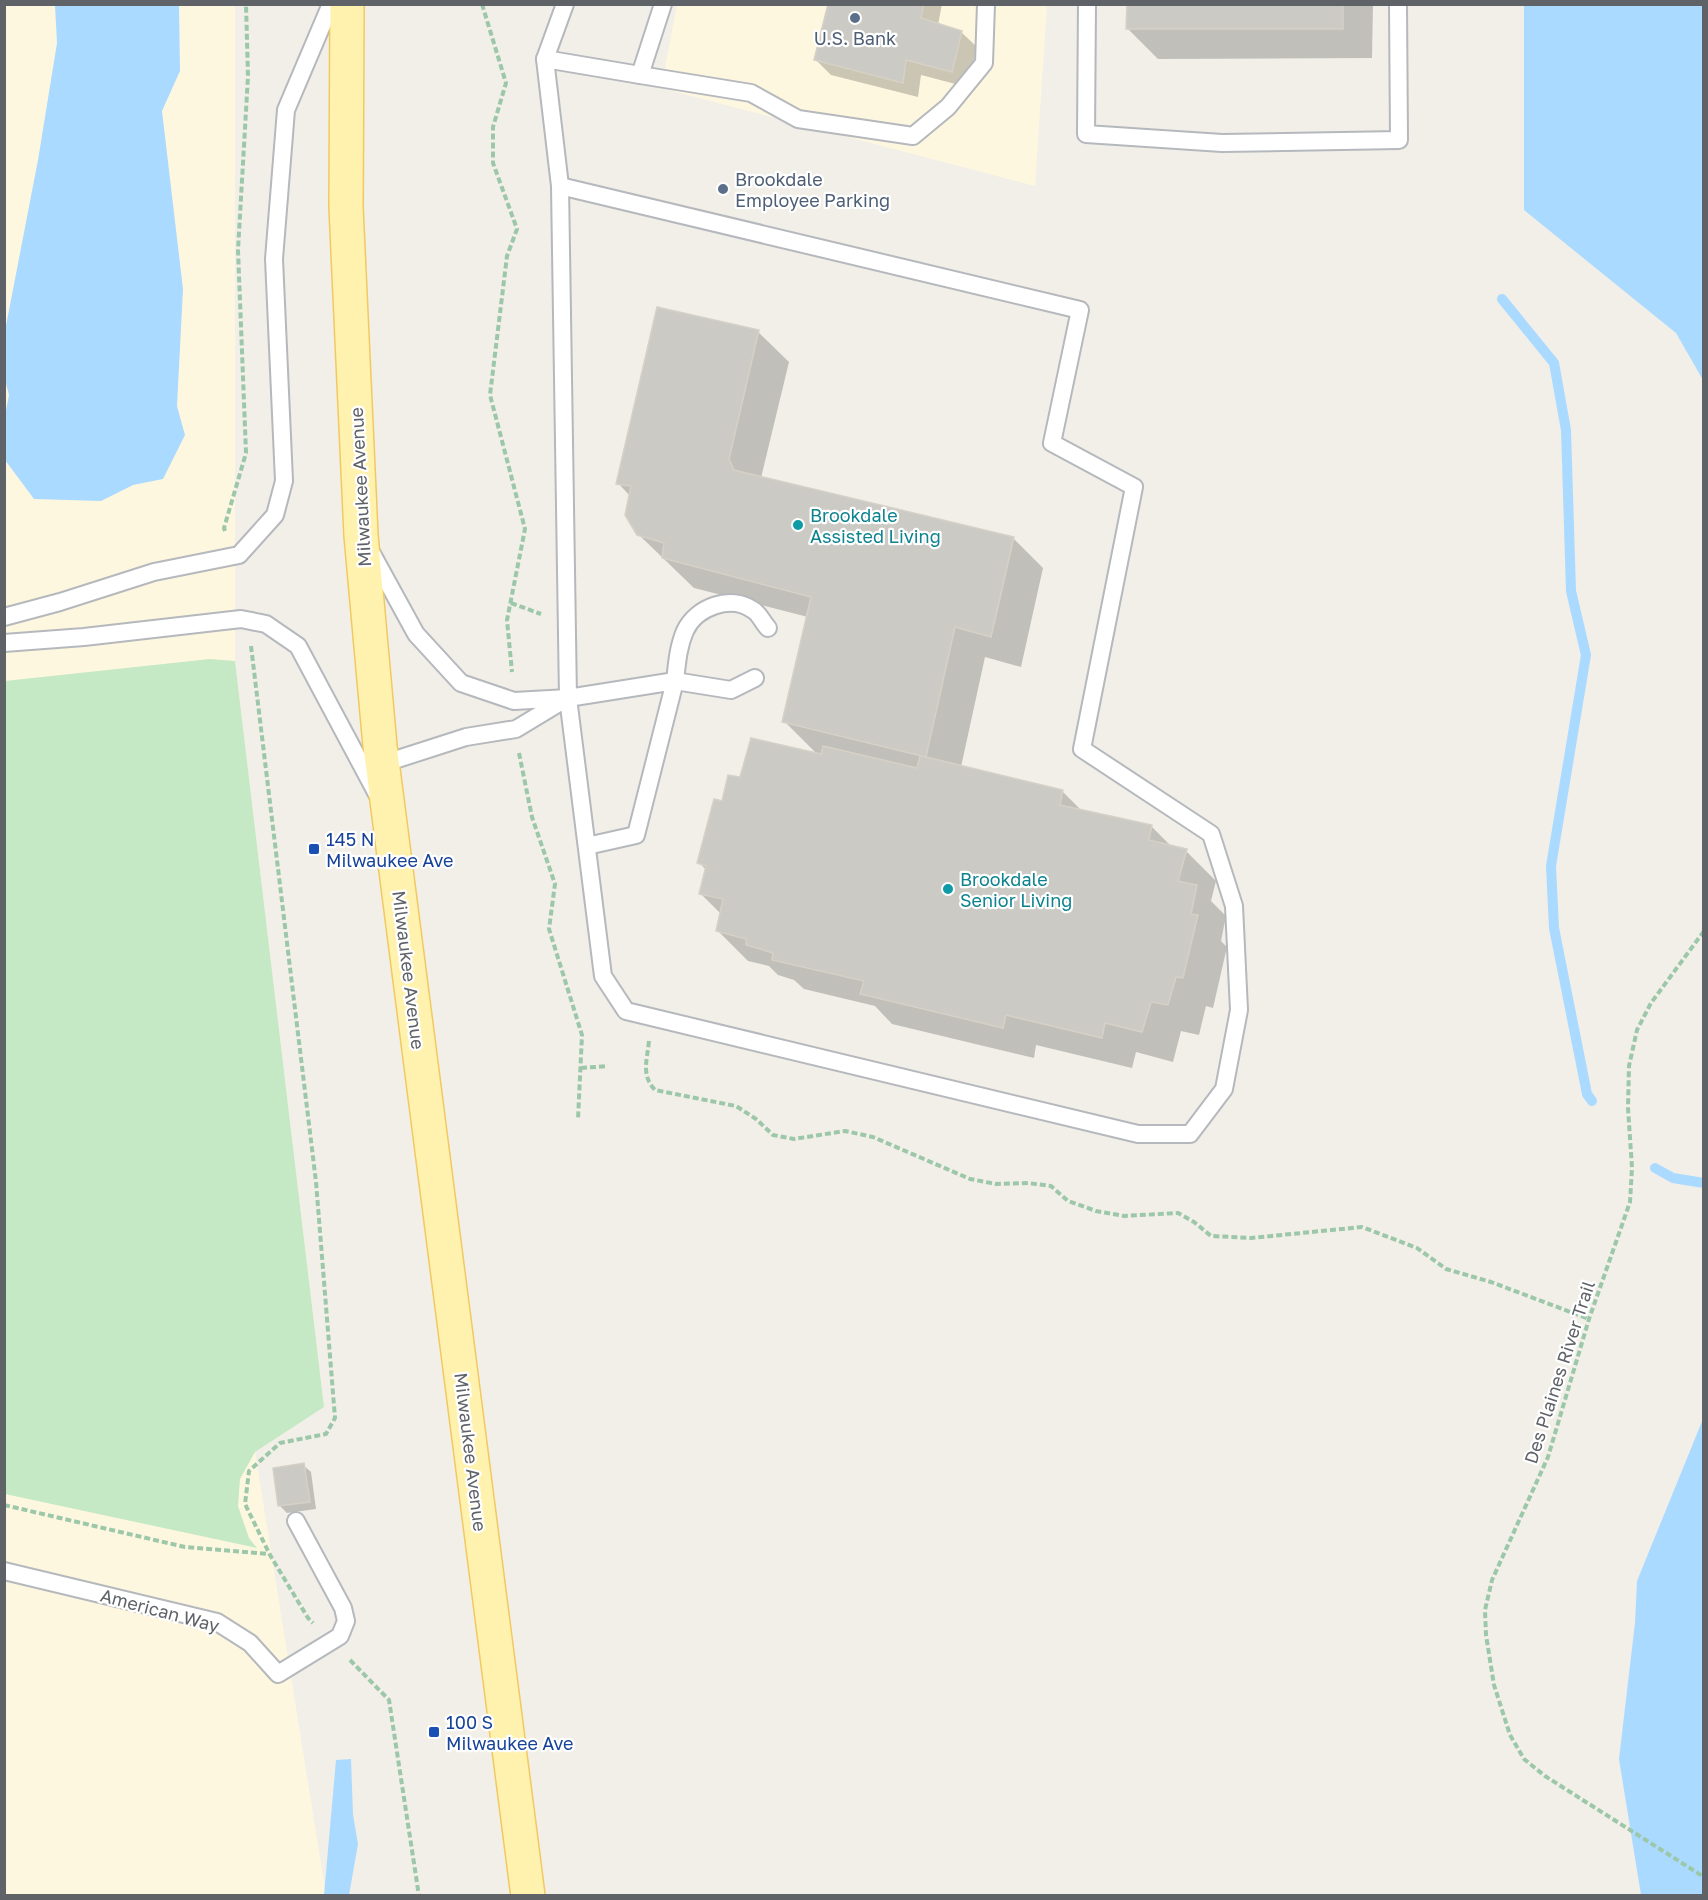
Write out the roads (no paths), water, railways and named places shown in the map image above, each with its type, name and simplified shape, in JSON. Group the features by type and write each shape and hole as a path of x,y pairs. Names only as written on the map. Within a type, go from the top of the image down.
{"main road":[{"name":"Milwaukee Avenue","path":"347,4 346,207 361,535 382,764 528,1896"}],"lane":[{"path":"4,617 154,572 239,555 275,515 284,481 274,259 286,110 331,4"},
{"path":"560,186 1080,310 1053,443 1134,487 1082,749 1211,834 1234,906 1239,1010 1224,1089 1190,1134 1138,1134 626,1011 603,976 568,698 560,186 544,59 565,4"},
{"path":"640,75 663,4"},
{"path":"544,59 752,93 798,119 913,136 948,107 984,63 986,4"},
{"path":"1087,4 1086,135 1222,143 1399,140 1398,4"},
{"path":"361,535 416,634 461,683 514,701 568,698 675,681 731,690 755,678"},
{"path":"587,846 636,835 675,681 678,651 686,628 706,608 732,602 753,610 768,628"},
{"path":"4,643 84,637 242,619 266,624 298,646 389,817"},
{"path":"382,764 466,737 516,729 568,698"},
{"name":"American Way","path":"4,1571 217,1622 250,1643 278,1674 340,1636 346,1621 343,1608 296,1521"}],"water":[{"path":"55,5 179,5 180,71 162,111 183,289 177,406 185,435 163,479 133,485 101,501 34,499 5,460 5,415 9,395 5,380 4,336 38,160 57,43"},
{"path":"1524,5 1703,5 1703,380 1676,333 1524,210"},
{"path":"1703,1419 1703,1895 1641,1895 1619,1759 1635,1623 1637,1581"},
{"path":"351,1759 353,1815 358,1844 349,1895 324,1895 336,1760"}],"waterway":[{"path":"1502,299 1554,363 1566,430 1571,591 1586,655 1551,866 1554,928 1587,1094 1592,1101"},
{"path":"1655,1168 1673,1178 1704,1183"}],"place":[{"name":"U.S. Bank","path":"855,18"},
{"name":"Brookdale Employee Parking","path":"723,189"},
{"name":"Brookdale Assisted Living","path":"798,525"},
{"name":"145 N Milwaukee Ave","path":"314,849"},
{"name":"Brookdale Senior Living","path":"948,889"},
{"name":"100 S Milwaukee Ave","path":"434,1732"}]}
